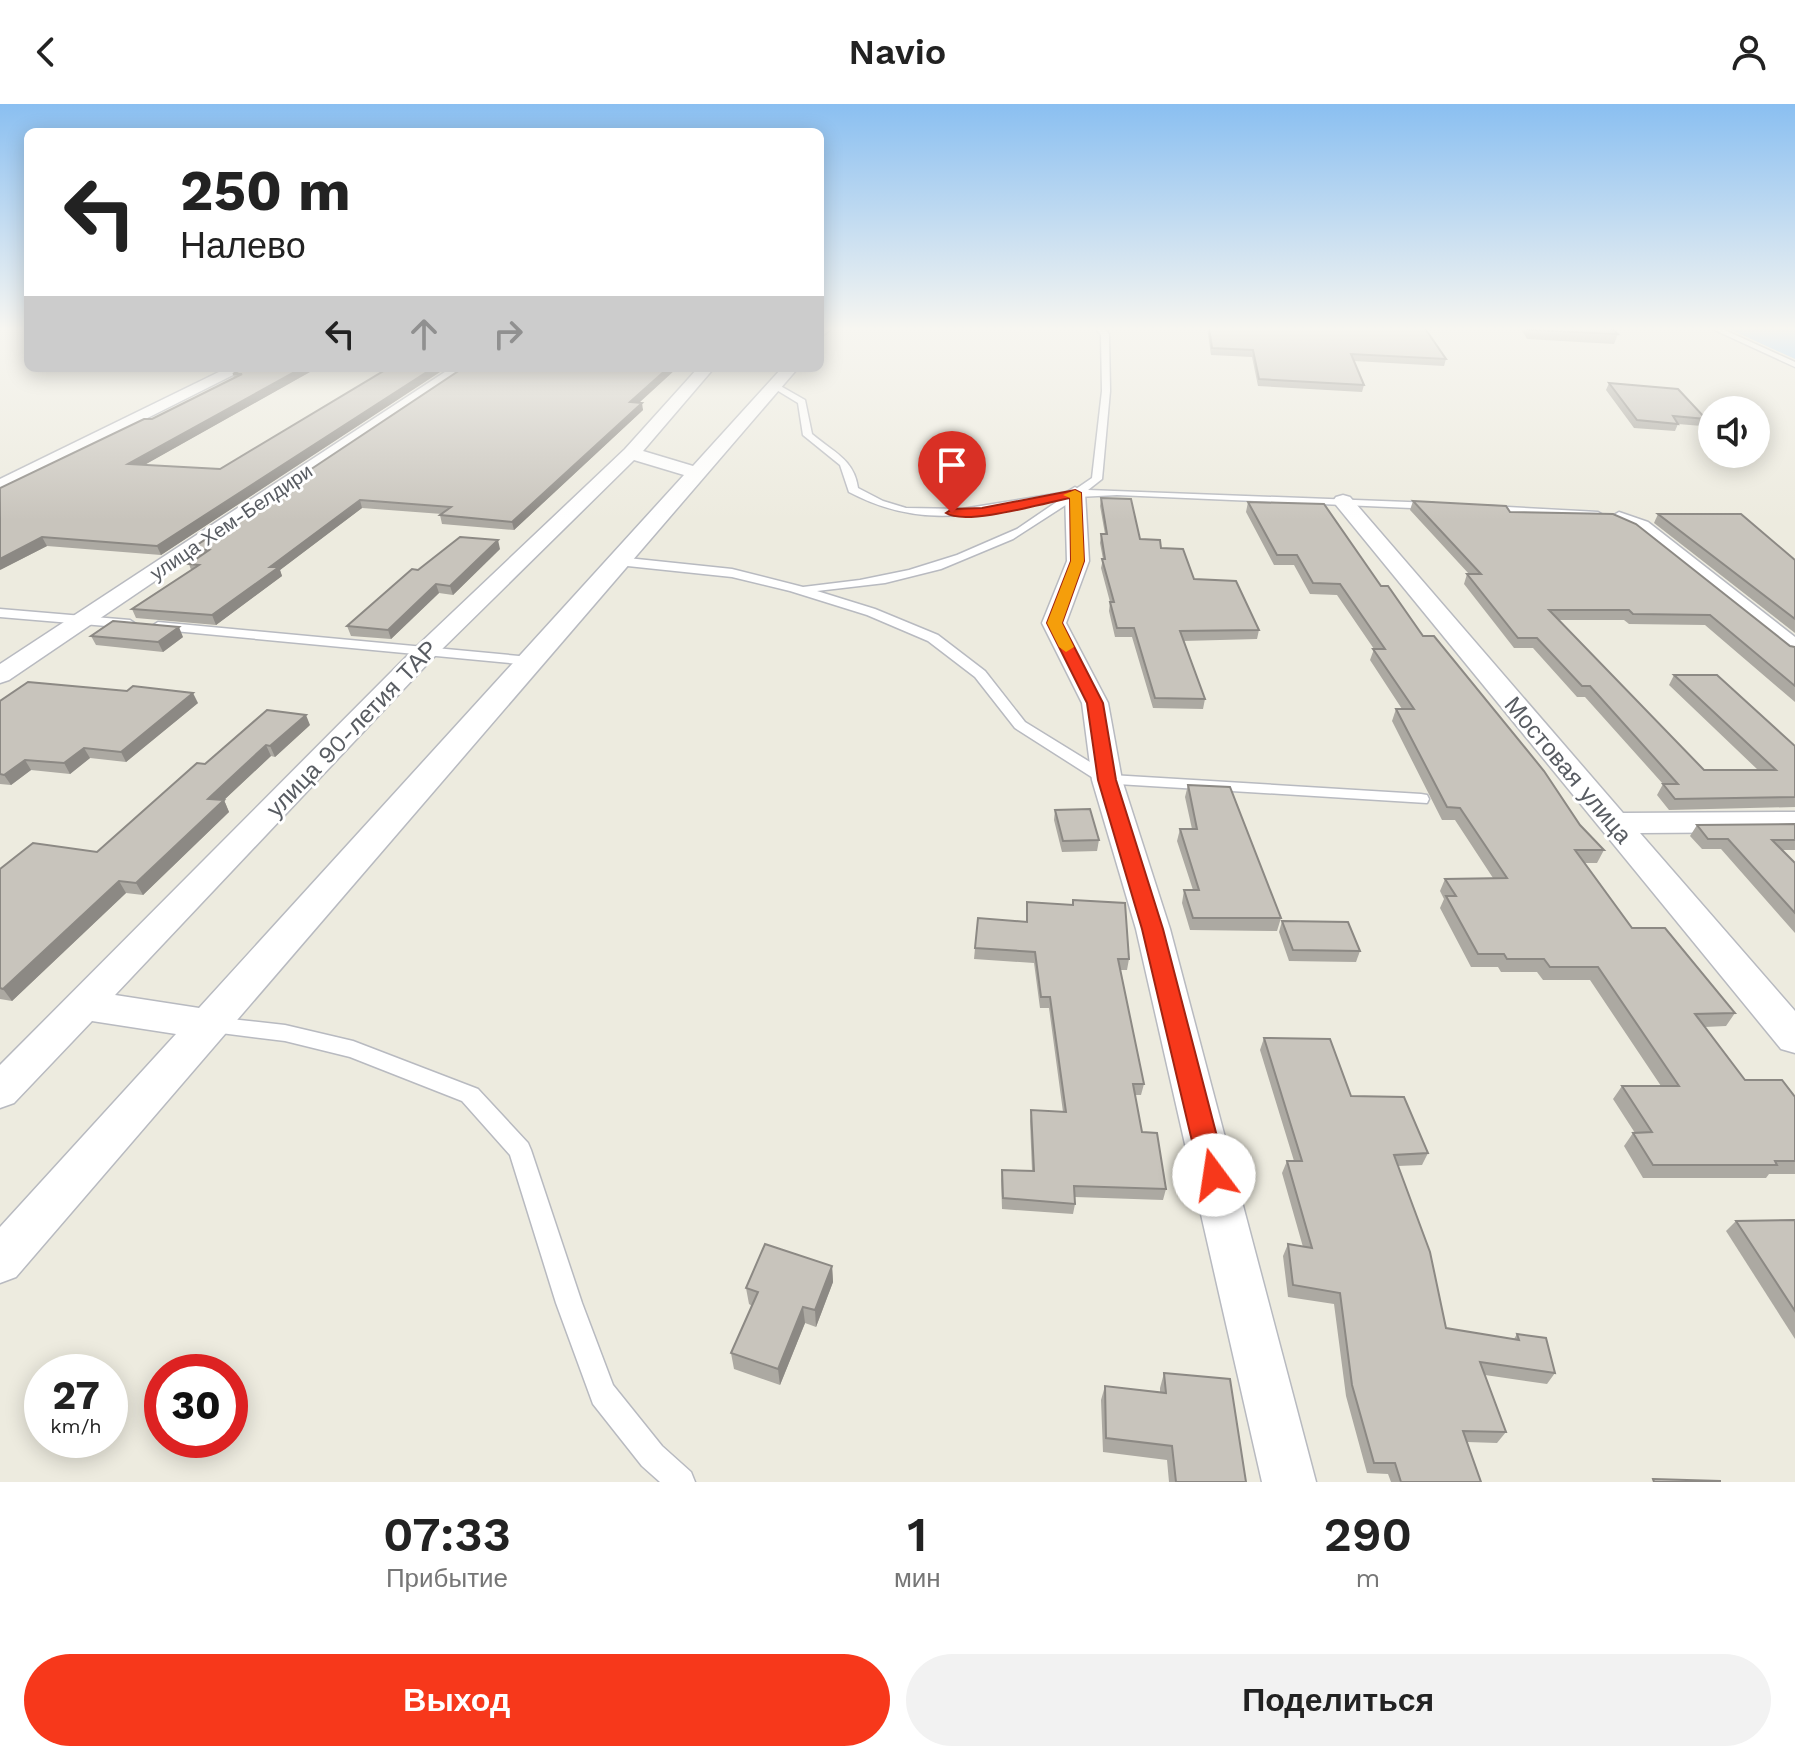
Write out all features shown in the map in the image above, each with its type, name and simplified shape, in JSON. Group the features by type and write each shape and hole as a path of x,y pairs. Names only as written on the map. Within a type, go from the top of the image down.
{"street":[{"path":"0,486 192,391"},
{"name":"улица Хем-Белдири","path":"0,675 426,391"},
{"name":"улица 90-летия ТАР","path":"0,1091 425,652 631,453 685,391"},
{"path":"0,1261 769,391"},
{"path":"631,453 696,473"},
{"path":"1075,493 1078,561 1054,623 1095,703 1107,780 1153,929 1289,1482"},
{"name":"Мостовая улица","path":"1343,501 1795,1038"},
{"path":"1619,518 1641,526 1795,649"},
{"path":"1612,823 1795,822"},
{"path":"84,1005 210,1025"}],"lane":[{"path":"793,391 802,402 808,435 847,463 852,474 853,490 892,509 919,513 982,511 1075,493 1451,507"},
{"path":"794,588 827,587 899,577 952,561 1011,537 1097,479 1106,391"},
{"path":"1482,508 1619,518"},
{"path":"618,561 732,573 794,588 871,612 933,638 980,674 1020,725 1107,780 1421,799"},
{"path":"0,613 530,661"},
{"path":"210,1025 285,1033 353,1049 470,1095 520,1150 569,1303 603,1394 652,1456 681,1482"}],"building":[{"path":"207,391 260,391 128,464 220,469 349,391 397,391 157,546 42,537 0,559 0,488 144,419 152,419"},
{"path":"428,391 642,391 630,402 642,403 512,522 440,515 451,507 360,500 270,567 279,567 212,615 132,609 199,565 189,564 209,550 191,549"},
{"path":"1615,391 1680,391 1698,410 1698,418 1673,416 1678,424 1637,420"},
{"path":"1101,498 1131,499 1140,539 1160,540 1161,548 1183,549 1194,579 1236,581 1259,630 1180,631 1205,699 1155,698 1134,628 1117,628 1110,602 1114,602 1102,559 1105,559 1101,534 1107,534"},
{"path":"1413,501 1506,506 1510,512 1613,514 1636,524 1795,647 1795,686 1710,615 1633,614 1629,610 1549,610 1704,770 1776,770 1674,675 1717,675 1795,746 1795,797 1675,799 1663,784 1678,784 1590,686 1582,686 1537,638 1518,638 1467,574 1481,574"},
{"path":"1248,502 1324,504 1381,586 1388,586 1423,636 1434,636 1544,771 1580,825 1604,850 1575,850 1632,928 1665,928 1735,1013 1695,1014 1745,1080 1782,1080 1795,1097 1795,1161 1775,1161 1777,1165 1653,1165 1633,1133 1652,1132 1622,1086 1679,1086 1598,967 1550,967 1544,959 1507,959 1504,954 1478,954 1446,896 1456,896 1445,879 1507,878 1460,808 1447,807 1396,709 1414,709 1373,649 1385,649 1340,584 1313,583 1297,555 1277,555"},
{"path":"1658,514 1741,514 1795,560 1795,619"},
{"path":"460,537 498,540 450,586 436,584 388,630 347,626 412,569 418,570"},
{"path":"113,621 179,627 158,642 91,636"},
{"path":"28,682 127,691 133,686 193,693 121,752 84,748 64,763 25,760 4,775 0,774 0,701"},
{"path":"267,710 306,715 270,746 266,745 208,799 224,800 136,883 119,881 3,989 0,988 0,869 33,843 97,852 197,763 205,764"},
{"path":"1188,785 1230,787 1281,918 1193,918 1184,890 1199,890 1180,829 1197,829"},
{"path":"1090,809 1099,840 1063,841 1055,810"},
{"path":"1795,824 1795,840 1772,840 1795,863 1795,913 1728,839 1708,839 1697,825"},
{"path":"1073,900 1125,903 1129,959 1118,959 1144,1084 1133,1084 1142,1132 1157,1133 1166,1189 1074,1186 1075,1204 1003,1198 1002,1170 1034,1171 1031,1110 1066,1112 1050,997 1041,997 1035,952 975,948 978,918 1027,922 1027,902 1073,905"},
{"path":"1282,921 1348,922 1360,951 1293,950"},
{"path":"1264,1038 1330,1039 1351,1096 1404,1097 1428,1153 1394,1155 1430,1252 1446,1328 1519,1340 1517,1334 1546,1338 1555,1373 1480,1362 1506,1432 1463,1431 1481,1482 1401,1482 1395,1463 1374,1463 1352,1385 1340,1293 1293,1285 1288,1244 1312,1248 1287,1161 1302,1161"},
{"path":"1795,1220 1795,1311 1736,1221"},
{"path":"765,1244 832,1266 815,1310 803,1307 778,1369 731,1353 758,1292 746,1288"},
{"path":"1164,1373 1230,1379 1246,1482 1176,1482 1172,1446 1106,1438 1105,1386 1166,1393"},
{"path":"1653,1479 1720,1481 1720,1482 1654,1482"}],"slow traffic":[{"path":"1066,647 1054,623 1078,561 1075,493 1069,495"}],"route":[{"path":"952,513 1019,506 1075,493 1078,561 1054,623 1095,703 1107,780 1153,929 1214,1175"}]}
